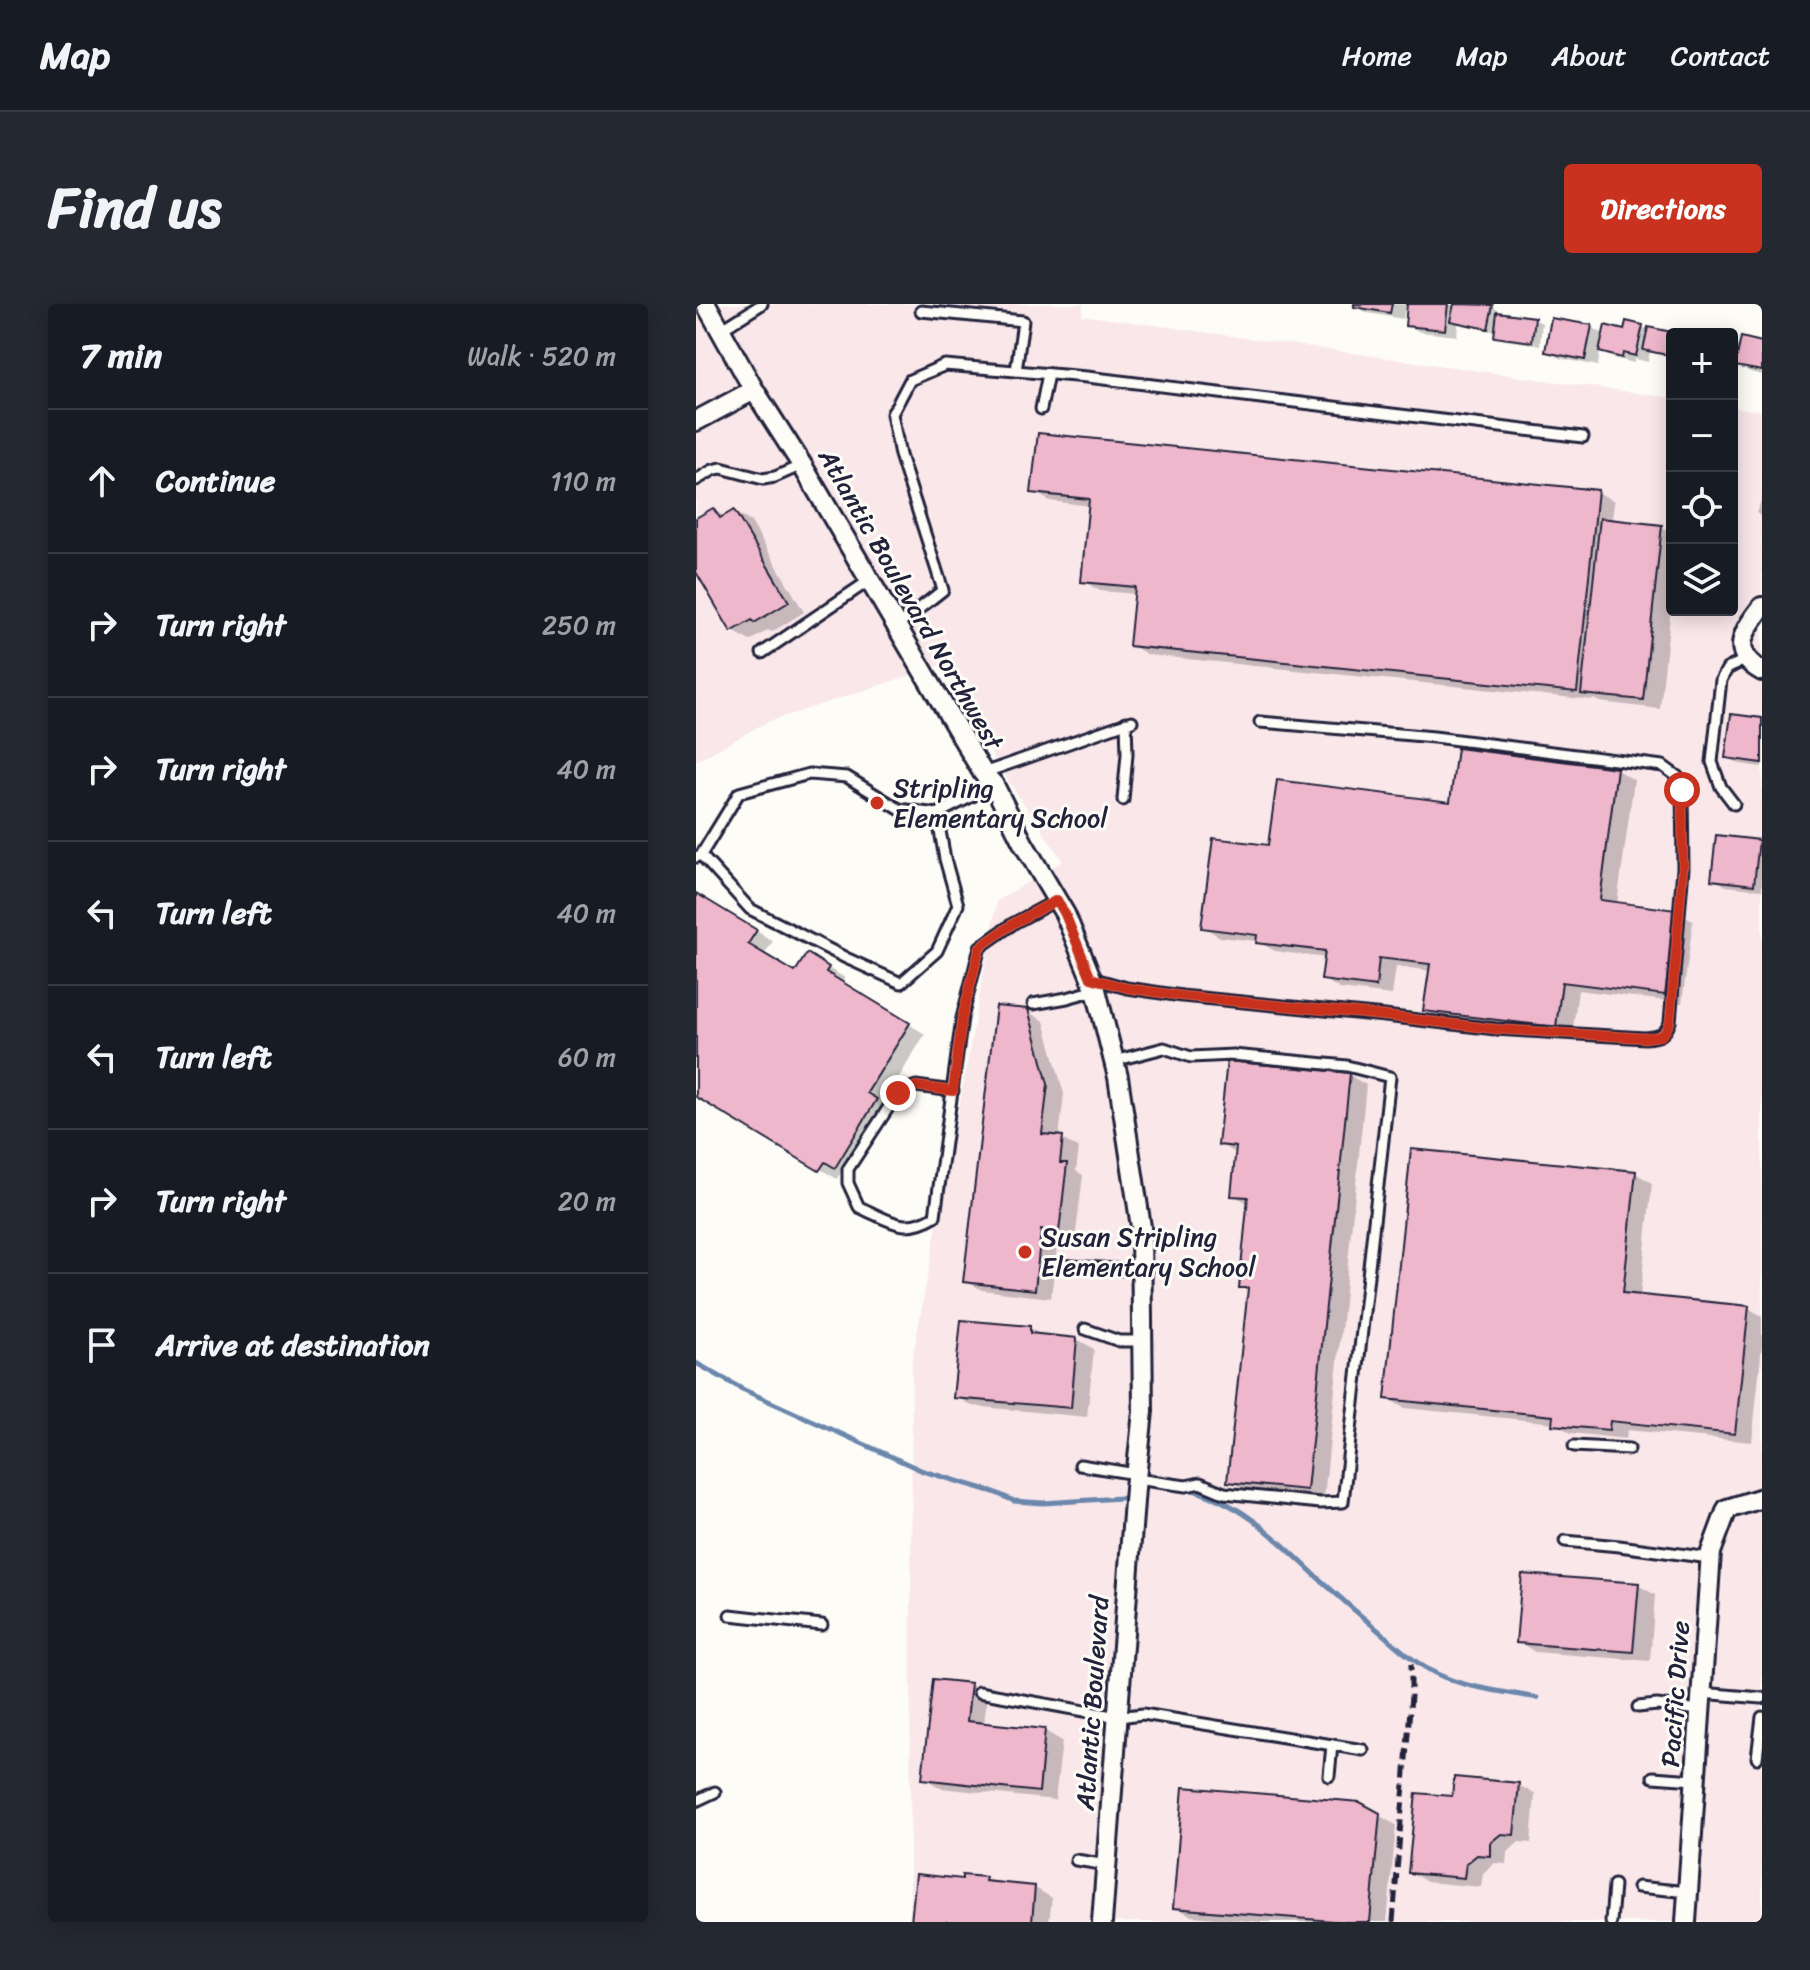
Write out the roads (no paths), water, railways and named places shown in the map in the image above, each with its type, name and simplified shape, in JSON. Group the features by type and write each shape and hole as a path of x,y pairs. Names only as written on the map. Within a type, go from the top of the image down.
{"street":[{"name":"Atlantic Boulevard Northwest","path":"706,304 754,390 802,465 988,779 1065,914 1094,984 1118,1077 1141,1227 1143,1411 1135,1480"},
{"path":"696,421 754,390"},
{"path":"1762,607 1743,637 1742,648 1746,659 1762,671"},
{"name":"Atlantic Boulevard","path":"1102,1922 1135,1480"},
{"name":"Pacific Drive","path":"1686,1922 1711,1552 1727,1509 1762,1498"}],"lane":[{"path":"721,330 762,304"},
{"path":"921,311 1023,321 1016,371"},
{"path":"897,626 943,590 900,455 892,414 910,380 945,365 1048,374 1583,437"},
{"path":"1041,409 1048,374"},
{"path":"696,480 721,468 763,479 802,465"},
{"path":"762,653 870,580"},
{"path":"1734,804 1721,787 1712,762 1721,680 1727,669 1746,659"},
{"path":"937,814 958,905 937,951 901,983 750,909 698,856 739,793 809,774 847,777 899,809 937,814 988,779 1129,722 1123,800"},
{"path":"1033,1004 1067,998 1094,984 1495,1029 1645,1038 1661,1036 1666,1031 1670,1022 1676,966 1683,868 1682,790 1678,777 1671,770 1663,766 1434,737 1260,722"},
{"path":"953,1091 916,1086 898,1093 848,1169 848,1183 859,1207 905,1227 923,1223 935,1216 953,1091 962,1018 980,947 1014,923 1057,900"},
{"path":"1080,1465 1135,1480 1186,1486 1200,1483 1224,1493 1320,1503 1343,1502 1390,1077 1347,1066 1233,1055 1191,1057 1164,1048 1114,1061"},
{"path":"1058,1265 1141,1271"},
{"path":"1085,1329 1119,1341 1142,1341"},
{"path":"1574,1446 1629,1449"},
{"path":"1565,1541 1710,1558"},
{"path":"730,1615 822,1625"},
{"path":"979,1692 1118,1717 1143,1714 1363,1750"},
{"path":"1638,1707 1762,1698"},
{"path":"1757,1758 1762,1717"},
{"path":"1329,1776 1332,1745"},
{"path":"1653,1777 1695,1780"},
{"path":"696,1801 715,1792"},
{"path":"1076,1860 1107,1865"},
{"path":"1611,1922 1614,1885"},
{"path":"1638,1887 1688,1892"}],"waterway":[{"path":"696,1363 742,1389 923,1471 1014,1501 1043,1503 1121,1498"},
{"path":"1185,1488 1223,1502 1256,1523 1368,1622 1428,1669 1472,1686 1537,1698"}],"railway":[{"path":"1393,1922 1411,1664"}],"place":[{"name":"Stripling Elementary School","path":"877,803"},
{"name":"Susan Stripling Elementary School","path":"1025,1252"}]}
